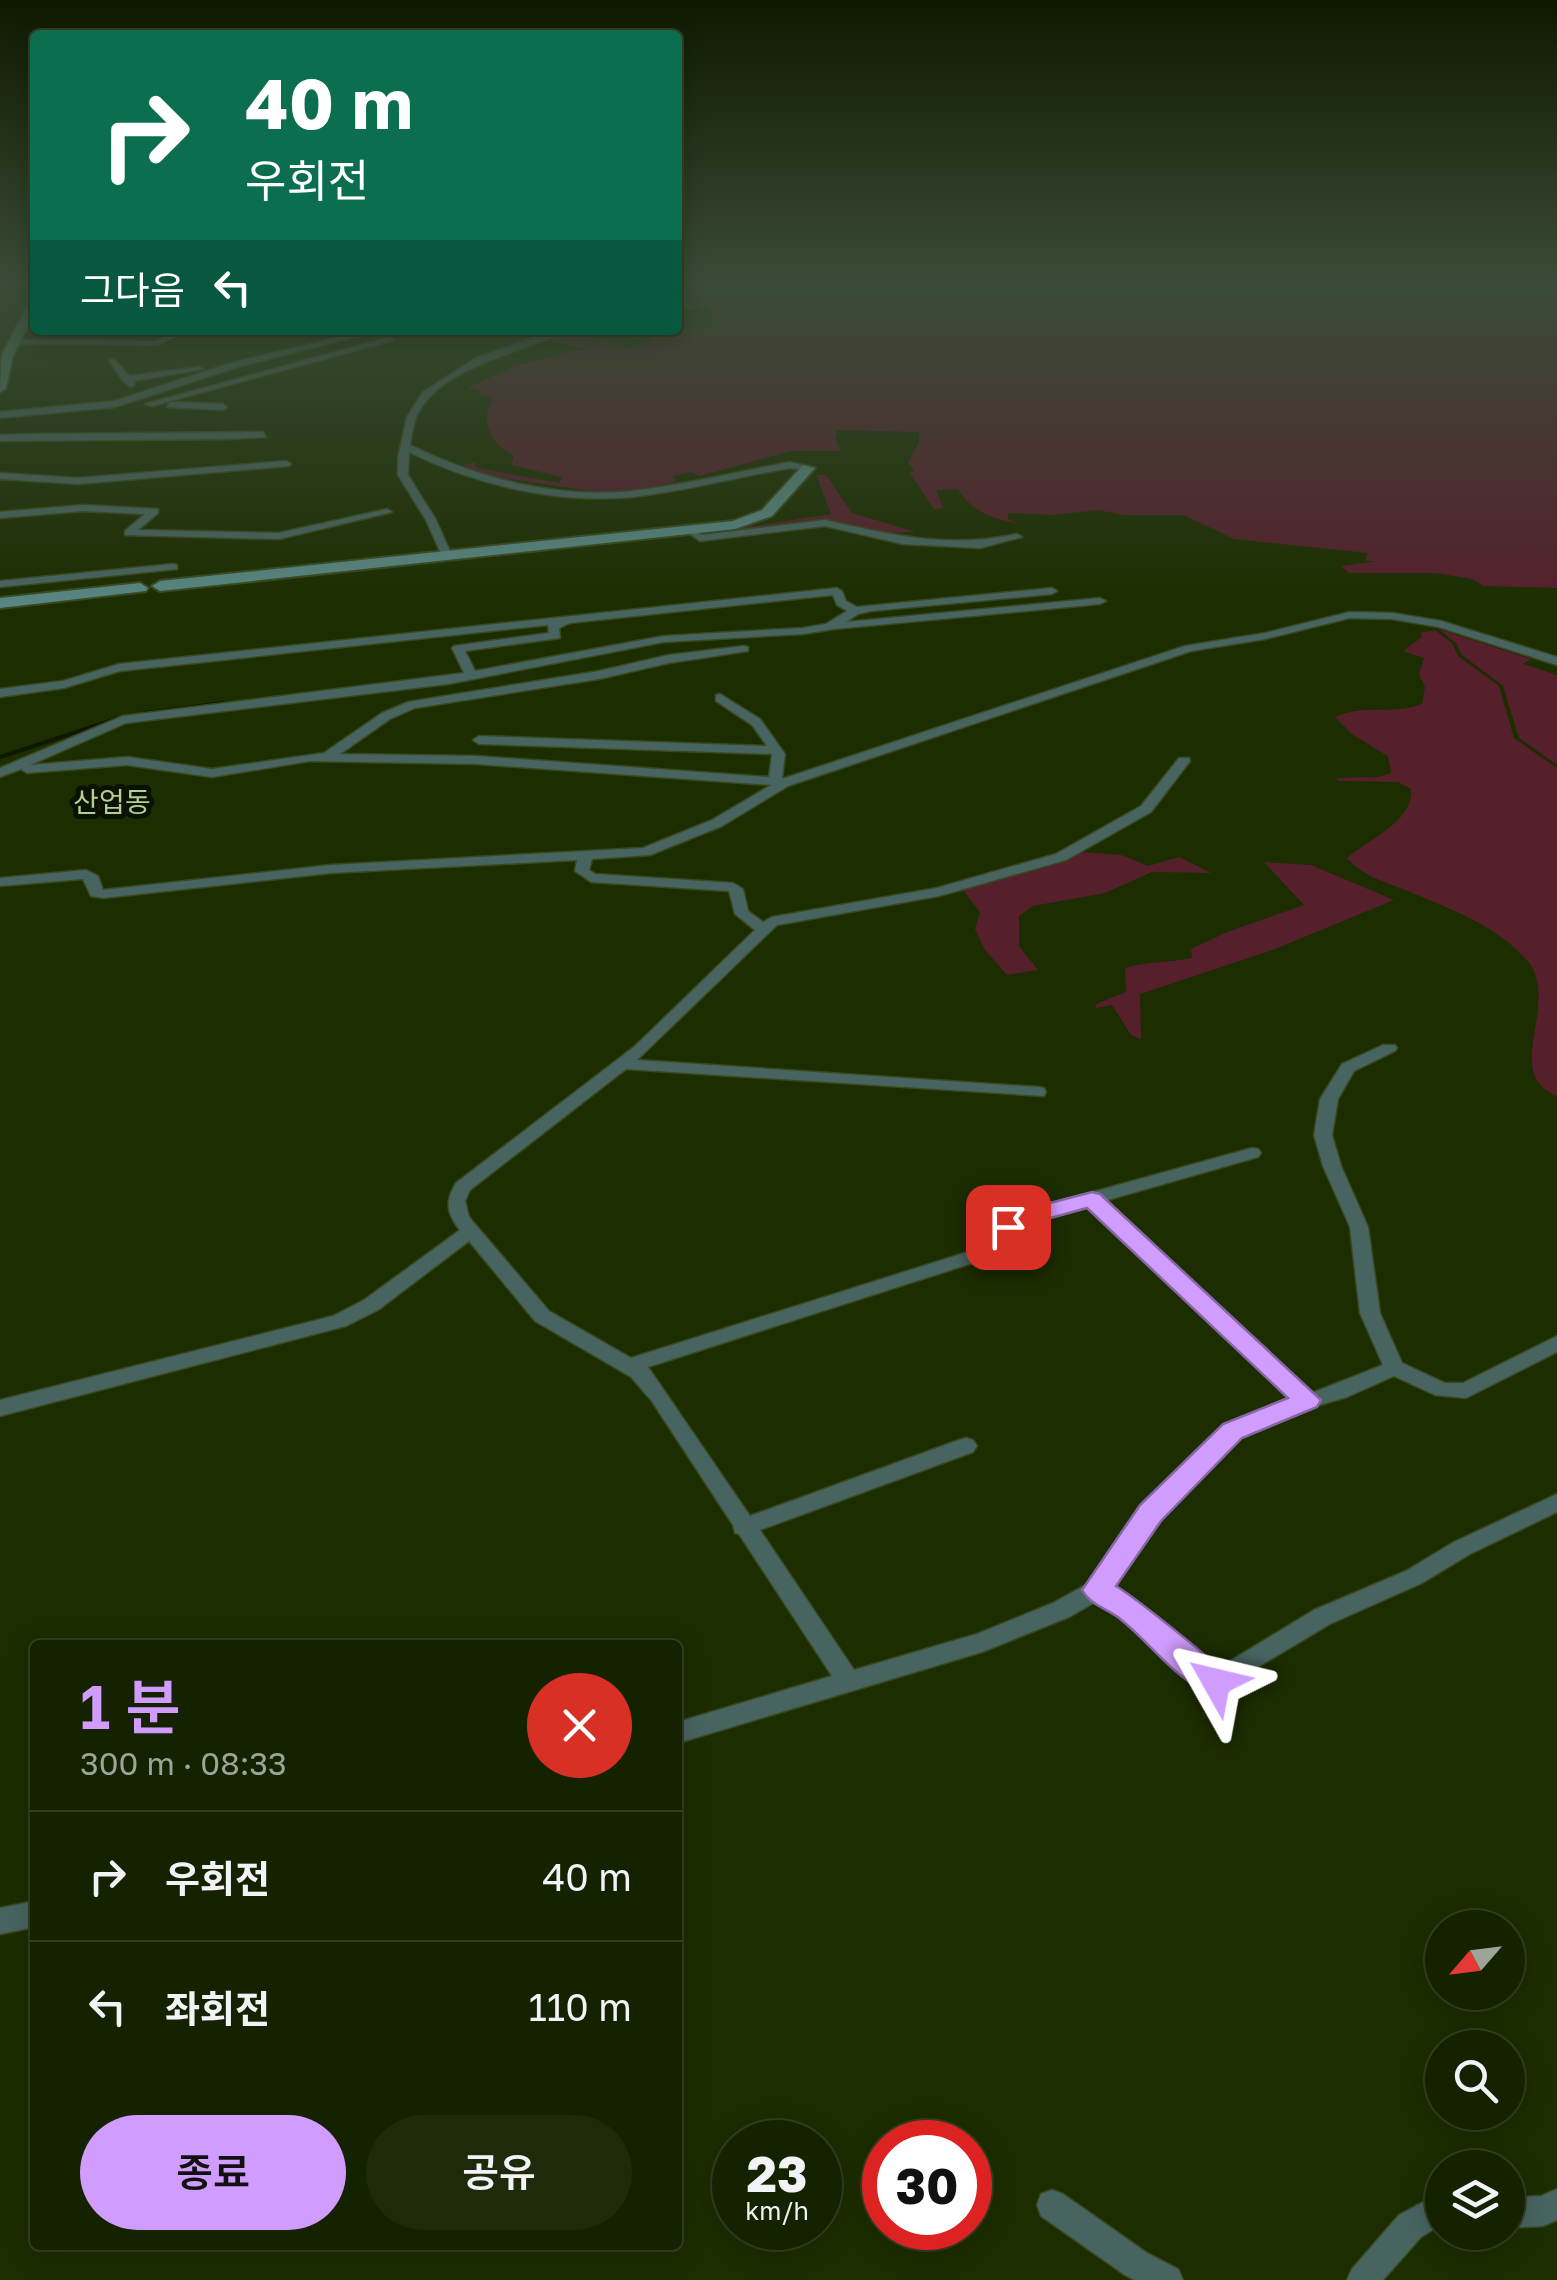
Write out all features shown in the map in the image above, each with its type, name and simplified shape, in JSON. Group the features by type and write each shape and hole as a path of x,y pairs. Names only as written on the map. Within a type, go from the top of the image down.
{"street":[{"path":"0,416 98,408 150,393"},
{"path":"98,408 110,411 186,393"},
{"path":"430,393 411,417 402,466 406,483 431,520 446,556"},
{"path":"160,402 223,407"},
{"path":"0,438 185,440 265,431 265,465"},
{"path":"406,447 458,471 599,495 630,494 790,465 808,468"},
{"path":"0,476 78,481 286,464"},
{"path":"160,586 691,531 759,518 808,468"},
{"path":"0,515 83,508 154,511 129,533 267,536 387,512"},
{"path":"691,531 700,538 824,522 903,542 980,545 1017,536"},
{"path":"0,584 173,566"},
{"path":"0,603 140,588"},
{"path":"0,693 64,684 118,668 837,591 841,602 855,612"},
{"path":"830,626 855,612 1052,591"},
{"path":"1,772 123,720 472,676 664,639 1100,602"},
{"path":"0,882 86,874 93,879 96,893 103,894 332,869 634,854 664,846 716,823 781,781 1189,648 1265,636 1350,615 1392,616 1441,624 1557,661"},
{"path":"472,676 458,648 556,636 553,626 564,623"},
{"path":"326,757 386,716 412,705 599,675 683,656 744,649"},
{"path":"720,698 756,722 779,754 781,781"},
{"path":"479,740 774,750"},
{"path":"1,772 109,761 212,773 326,757 476,760 781,781"},
{"path":"849,1682 658,1395 638,1372 542,1316 460,1218 456,1201 462,1188 624,1064 763,928 783,918 939,892 1061,856 1146,809 1184,761"},
{"path":"585,858 582,870 591,878 736,889 736,907 742,918 763,928"},
{"path":"1389,1048 1348,1068 1330,1098 1324,1135 1332,1166 1348,1194 1359,1227 1370,1314 1394,1368 1442,1390 1466,1391 1557,1343"},
{"path":"624,1064 1038,1092"},
{"path":"638,1372 638,1363 980,1254 1008,1227 1031,1215 1252,1153"},
{"path":"1092,1200 1308,1400"},
{"path":"0,1408 339,1321 370,1305 470,1231"},
{"path":"682,1731 982,1642 1061,1610 1097,1590 1150,1513 1232,1431 1394,1368"},
{"path":"743,1526 966,1446"},
{"path":"1097,1590 1128,1608 1190,1665 1216,1682 1322,1617 1414,1577 1462,1548 1555,1505"},
{"path":"0,1922 30,1915"},
{"path":"1525,2212 1557,2204"},
{"path":"1052,2205 1136,2264 1168,2280"},
{"path":"1363,2280 1410,2226 1425,2217"}],"shaded area":[{"path":"1557,393 1557,588 1484,586 1472,579 1436,573 1349,573 1341,566 1378,561 1365,561 1368,553 1234,539 1184,515 1124,515 1098,510 1054,515 1008,513 1008,519 1019,523 983,513 958,489 936,490 943,508 934,509 909,472 915,471 908,463 919,442 919,432 837,430 835,439 841,451 790,451 700,476 691,472 673,476 677,480 669,485 604,493 475,474 463,465 476,462 474,466 483,469 559,483 562,477 511,465 514,456 494,439 487,423 493,398 479,394"},
{"path":"816,475 826,475 852,513 916,532 868,534 826,521 702,534 831,514"},
{"path":"1438,629 1531,659 1523,664 1557,675 1557,765 1519,738 1503,686 1462,655 1456,643"},
{"path":"1435,630 1452,643 1458,656 1499,686 1514,738 1557,768 1557,1096 1541,1086 1534,1073 1538,1001 1531,965 1487,928 1372,876 1347,858 1398,820 1410,800 1411,789 1398,782 1338,781 1336,778 1391,773 1388,756 1353,735 1335,717 1422,704 1425,687 1419,674 1424,658 1403,651 1422,637 1420,633"},
{"path":"1081,852 1121,855 1148,866 1179,857 1211,873 1152,872 1105,893 1033,906 1019,916 1019,946 1038,970 1007,975 985,950 975,929 980,912 962,889 1063,861"},
{"path":"1264,862 1311,865 1394,900 1275,949 1140,994 1141,1039 1131,1035 1112,1005 1096,1008 1096,1004 1126,992 1125,968 1192,958 1191,949 1304,905"}],"waterway":[{"path":"145,713 223,703"},
{"path":"0,757 119,718"}],"district":[{"name":"산업동","path":"112,802"}],"route":[{"path":"1008,1227 1031,1215 1092,1200 1308,1400 1232,1431 1150,1513 1097,1590 1128,1608 1190,1665 1216,1682"}]}
